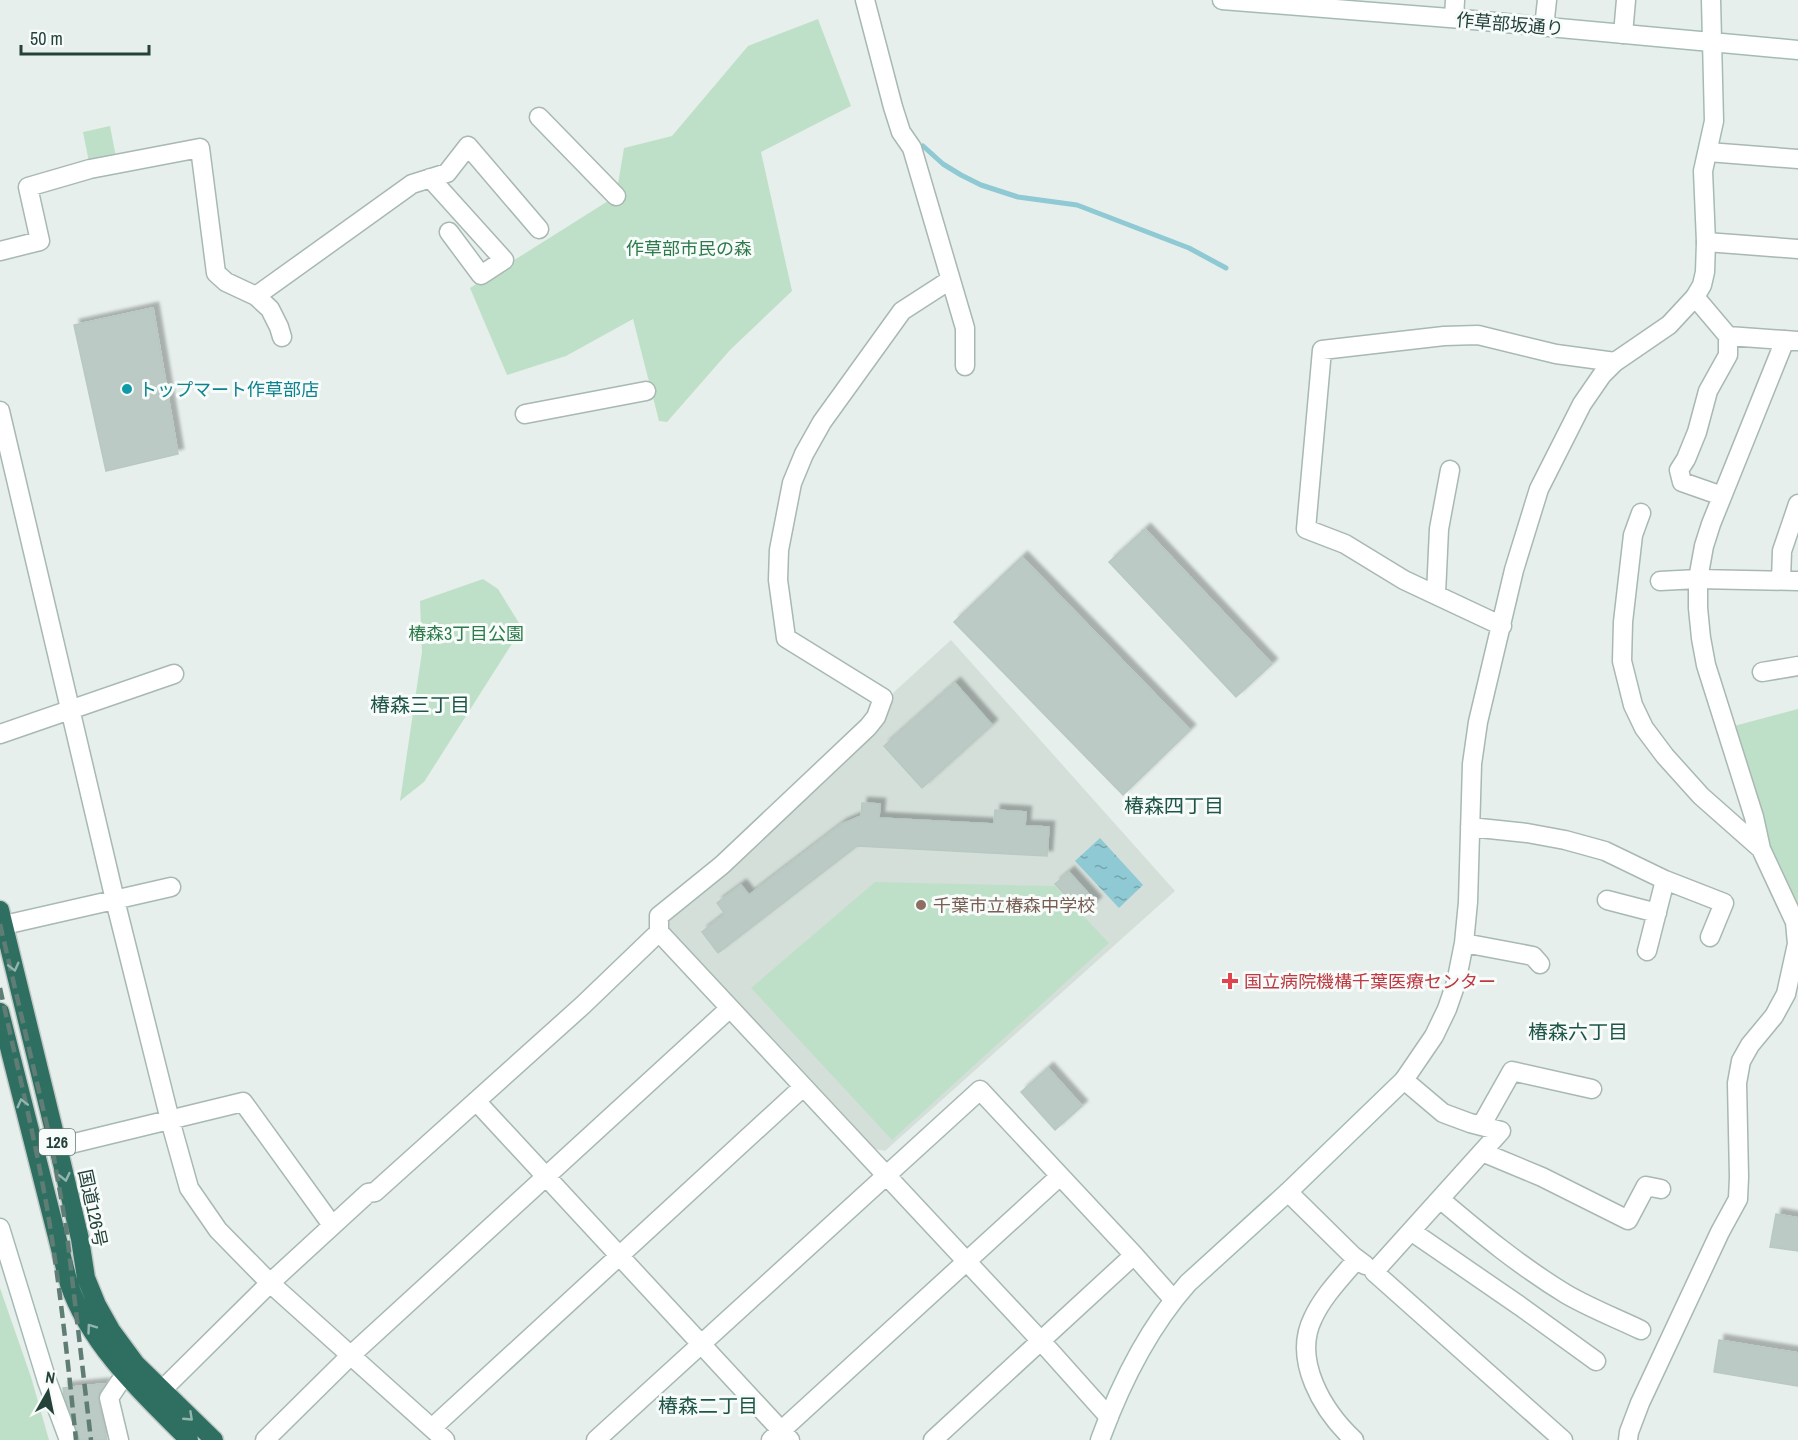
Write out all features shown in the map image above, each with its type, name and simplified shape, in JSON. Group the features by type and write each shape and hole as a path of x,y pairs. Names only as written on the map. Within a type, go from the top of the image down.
{"highway":[{"name":"国道126号","path":"1,920 80,1239 86,1278 97,1305 131,1370 162,1391 214,1440"},
{"name":"国道126号","path":"0,1012 35,1155 76,1304 85,1320 131,1370 189,1440"}],"street":[{"path":"865,0 893,106 901,132 912,148 965,328 965,366"},
{"name":"作草部坂通り","path":"1222,0 1454,18 1798,50"},
{"path":"1454,18 1455,0"},
{"path":"1544,27 1547,0"},
{"path":"1623,34 1626,0"},
{"path":"1099,1440 1122,1387 1157,1323 1173,1299 1404,1080 1434,1036 1447,1009 1456,983 1464,943 1468,902 1472,764 1478,722 1514,570 1539,489 1582,404 1602,375 1616,362 1669,325 1695,297 1702,285 1706,242 1703,171 1714,110 1711,0"},
{"path":"539,117 616,196"},
{"path":"256,296 412,184 447,173 468,146 539,229"},
{"path":"0,251 40,241 28,187 90,169 200,148 216,273 226,282 256,296 270,309 282,337"},
{"path":"1708,152 1798,159"},
{"path":"430,178 504,260 482,274 449,232"},
{"path":"1706,242 1798,249"},
{"path":"162,1391 270,1283 332,1225 368,1193 375,1192 583,1005 658,932 659,916 722,865 876,717 883,698 786,638 778,580 778,550 792,483 804,454 822,422 902,311 950,280"},
{"path":"1695,297 1728,336 1728,355 1708,391 1697,432 1679,470 1682,482 1722,496"},
{"path":"1502,626 1404,580 1345,544 1305,529 1322,350 1444,336 1478,335 1556,354 1616,362"},
{"path":"1628,1440 1640,1403 1715,1242 1738,1199 1737,1083 1741,1061 1750,1045 1774,1016 1786,994 1797,944 1796,922 1761,849 1754,817 1706,665 1698,608 1698,579 1704,546 1722,496 1792,340 1728,336"},
{"path":"525,414 646,392"},
{"path":"0,411 115,900 189,1188 218,1230 270,1283 438,1434 619,1256 803,1087"},
{"path":"1436,594 1439,529 1450,470"},
{"path":"1660,581 1789,580 1782,551 1798,504"},
{"path":"1641,513 1633,535 1624,602 1622,661 1633,705 1644,728 1665,756 1701,796 1761,849"},
{"path":"1762,672 1798,666"},
{"path":"0,734 174,674"},
{"path":"1470,827 1527,833 1605,851 1665,880 1724,903 1710,937"},
{"path":"1647,951 1665,880"},
{"path":"1,920 115,900 171,887"},
{"path":"1607,900 1657,913"},
{"path":"658,932 1041,1341 1108,1417"},
{"path":"1464,943 1533,956 1540,964"},
{"path":"265,1440 350,1356 730,1008"},
{"path":"1481,1126 1512,1071 1592,1089"},
{"path":"1374,1272 1501,1131 1443,1113 1404,1080"},
{"path":"596,1440 980,1090 1173,1299"},
{"path":"476,1101 701,1343 781,1437 1060,1176"},
{"path":"58,1147 243,1102 332,1225"},
{"path":"1482,1152 1542,1177 1628,1220 1646,1186 1661,1189"},
{"path":"1288,1192 1357,1259 1563,1440"},
{"path":"1440,1199 1491,1242 1568,1295 1641,1330"},
{"path":"0,1228 47,1381 69,1440"},
{"path":"1411,1231 1596,1361"},
{"path":"933,1440 1134,1255"},
{"path":"1354,1440 1345,1432 1317,1393 1308,1369 1305,1352 1312,1318 1357,1259"},
{"path":"119,1440 109,1398 131,1370"}],"shaded area":[{"name":"千葉市立椿森中学校","path":"951,640 1175,891 885,1151 871,1148 667,929 668,919 878,723 894,692"}],"green space":[{"name":"作草部市民の森","path":"818,19 851,106 761,152 792,291 730,350 667,422 659,421 633,319 566,356 507,375 470,288 616,196 624,148 672,136 748,46"},
{"path":"110,126 117,162 90,167 83,132"},
{"name":"椿森3丁目公園","path":"483,579 498,589 522,628 424,782 400,801 422,652 420,601"},
{"path":"1798,709 1798,906 1773,856 1734,726"},
{"path":"875,882 1055,886 1109,943 892,1140 751,988"},
{"path":"0,1288 31,1377 49,1440 0,1440"}],"water":[{"path":"1100,838 1143,885 1119,908 1075,861"}],"building":[{"name":"トップマート作草部店","path":"153,308 178,454 106,471 74,325"},
{"path":"1145,529 1272,664 1236,697 1109,562"},
{"path":"1022,557 1190,730 1123,795 954,622"},
{"path":"955,683 992,725 922,788 884,746"},
{"path":"862,803 880,804 879,818 994,824 995,810 1026,812 1025,826 1049,827 1047,856 857,846 718,953 702,932 725,914 717,903 741,885 749,895 842,824 861,816"},
{"path":"1069,872 1096,902 1083,914 1055,884"},
{"path":"1048,1068 1082,1106 1055,1130 1021,1092"},
{"path":"1776,1214 1798,1218 1798,1251 1770,1247"},
{"path":"1719,1340 1798,1353 1798,1386 1714,1372"},
{"path":"104,1384 98,1400 107,1440 80,1440 63,1388"}],"waterway":[{"path":"923,146 943,164 981,185 1018,197 1077,205 1189,248 1226,268"}],"railway":[{"path":"0,924 52,1147 66,1226 91,1440"},
{"path":"0,988 47,1208 60,1295 76,1440"}],"place":[{"name":"トップマート作草部店","path":"127,389"},
{"name":"千葉市立椿森中学校","path":"921,905"},
{"name":"国立病院機構千葉医療センター","path":"1230,981"}],"district":[{"name":"椿森三丁目","path":"420,704"},
{"name":"椿森四丁目","path":"1174,805"},
{"name":"椿森六丁目","path":"1578,1031"},
{"name":"椿森二丁目","path":"708,1405"}]}
